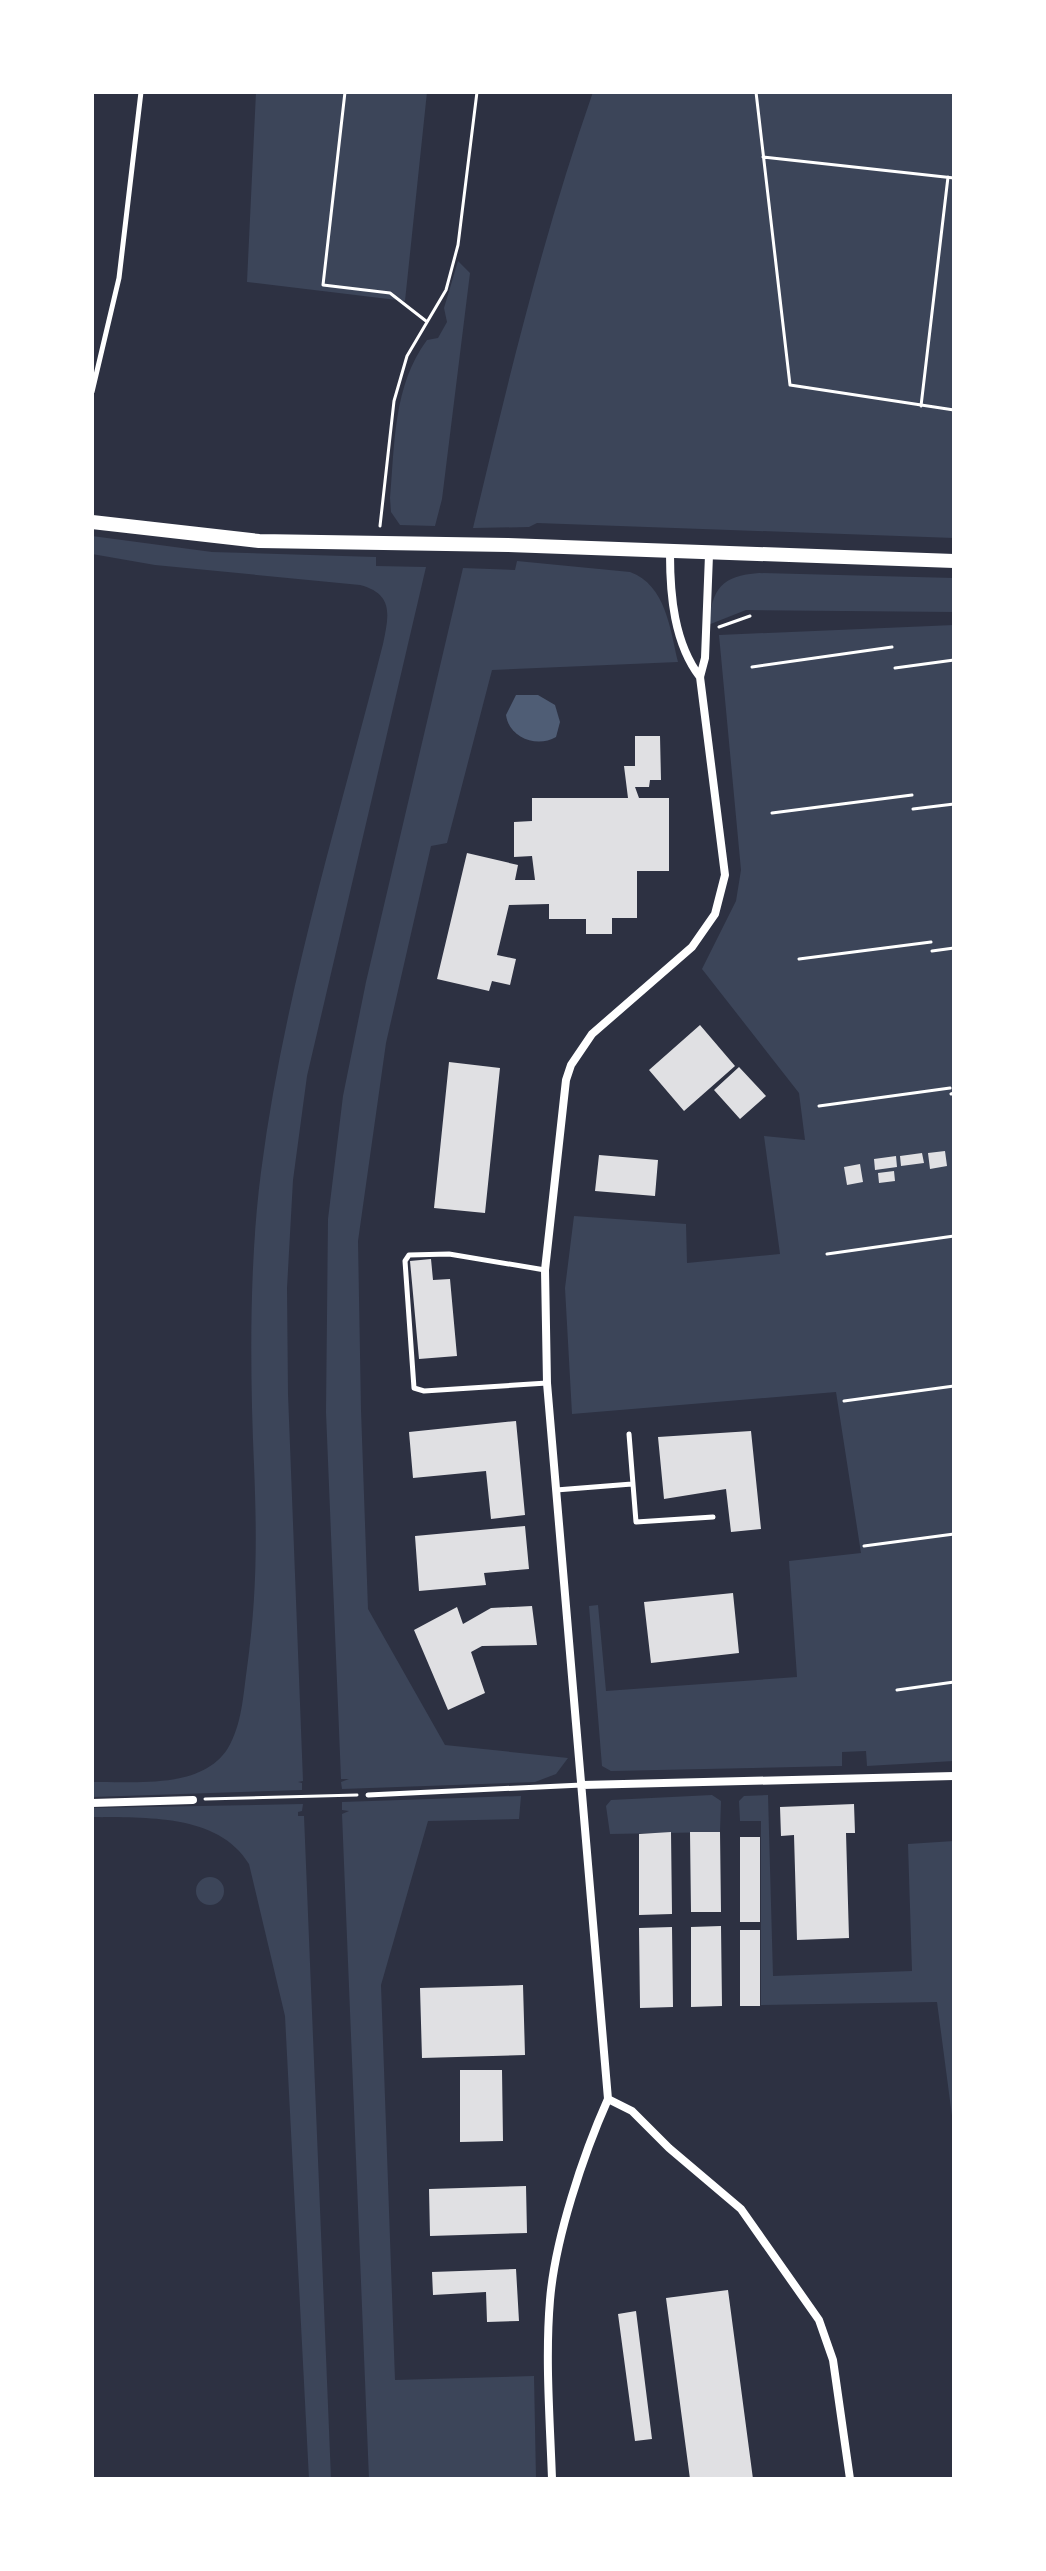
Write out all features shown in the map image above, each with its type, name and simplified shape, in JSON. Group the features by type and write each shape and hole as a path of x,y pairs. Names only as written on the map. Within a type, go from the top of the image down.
{"main road":[{"path":"92,522 210,538 954,561"}],"street":[{"path":"670,554 670,597 689,662 700,677"},
{"path":"552,2479 548,2344 553,2274 591,2138 608,2099 547,1383 545,1270 562,1103 571,1065 592,1034 692,947 706,931 721,896 724,850 700,677 705,658 709,555"},
{"path":"582,1785 954,1776"},
{"path":"92,1803 193,1800"},
{"path":"608,2099 632,2111 669,2148 741,2209 819,2320 833,2360 850,2479"}],"lane":[{"path":"92,392 119,278 141,92"},
{"path":"545,1270 449,1254 409,1255 405,1261 414,1388 424,1391 547,1383"},
{"path":"629,1434 636,1522 713,1517"},
{"path":"556,1490 632,1484"},
{"path":"368,1795 582,1785"}],"path":[{"path":"345,92 323,285 390,293 426,321"},
{"path":"376,545 386,487 394,401 407,356 446,290 458,245 477,92"},
{"path":"756,92 790,385 954,410"},
{"path":"763,157 954,178"},
{"path":"921,406 948,177"},
{"path":"705,633 750,616"},
{"path":"752,667 892,647"},
{"path":"895,668 954,660"},
{"path":"772,813 912,795"},
{"path":"913,809 954,804"},
{"path":"799,959 931,942"},
{"path":"932,951 954,948"},
{"path":"819,1106 950,1088"},
{"path":"827,1254 954,1236"},
{"path":"844,1401 954,1386"},
{"path":"864,1546 954,1534"},
{"path":"897,1690 954,1682"},
{"path":"193,1800 368,1795"}],"shaded area":[{"path":"256,92 427,92 405,301 247,282"},
{"path":"593,92 954,92 954,538 537,523 529,527 473,528 542,254"},
{"path":"458,261 470,273 442,499 435,526 400,525 391,512 390,498 402,396 416,358 427,340 438,338 447,322 444,308"},
{"path":"92,536 212,552 376,557 376,566 426,567 307,1076 293,1180 287,1288 288,1394 303,1781 298,1782 302,1783 302,1790 92,1797 92,1782 147,1782 185,1777 202,1771 228,1748 239,1720 254,1591 256,1517 252,1318 254,1244 261,1172 298,972 383,644 386,607 379,594 360,585 155,565 92,554"},
{"path":"517,561 630,572 642,578 659,597 669,622 678,662 492,670 447,843 431,846 386,1043 358,1241 368,1609 445,1745 568,1758 556,1774 535,1782 342,1789 341,1782 349,1779 341,1779 326,1412 328,1219 343,1096 366,982 463,568 515,570"},
{"path":"759,573 954,578 954,612 746,610 708,625 716,593 721,586 736,577"},
{"path":"954,625 954,1761 867,1766 866,1751 842,1752 842,1766 611,1771 602,1766 589,1606 598,1605 606,1691 797,1677 789,1561 861,1553 836,1392 572,1414 565,1288 574,1216 686,1224 687,1263 780,1254 764,1136 805,1140 799,1093 702,969 736,901 741,870 719,635"},
{"path":"516,695 538,695 555,705 560,722 556,737 533,741 512,730 506,715"},
{"path":"712,1795 721,1801 720,1832 610,1834 606,1806 611,1800"},
{"path":"768,1795 773,1976 912,1971 908,1844 954,1841 954,2131 937,2002 761,2005 761,1821 740,1821 739,1801 744,1796"},
{"path":"521,1796 519,1819 428,1821 381,1985 395,2380 534,2376 536,2479 369,2479 342,1814 349,1811 342,1810 342,1802"},
{"path":"303,1804 298,1816 304,1816 331,2479 309,2479 285,2016 249,1864 236,1847 200,1827 157,1819 92,1817 92,1808"},
{"path":"210,1877 220,1881 224,1891 220,1901 210,1905 200,1901 196,1891 200,1881"}],"building":[{"path":"635,736 660,736 661,780 650,780 649,787 635,787 639,798 669,798 669,871 637,871 637,918 612,918 612,934 586,934 586,919 549,919 549,904 509,905 497,955 516,959 510,985 492,981 489,991 437,979 467,853 518,865 515,880 535,880 532,856 514,857 514,822 532,821 532,798 628,798 624,766 635,766"},
{"path":"700,1025 735,1066 684,1111 649,1070"},
{"path":"449,1062 500,1068 485,1213 434,1208"},
{"path":"739,1067 766,1096 740,1119 714,1090"},
{"path":"945,1151 947,1166 930,1169 928,1153"},
{"path":"922,1153 924,1163 901,1166 900,1156"},
{"path":"599,1155 658,1160 655,1196 595,1191"},
{"path":"896,1156 897,1167 875,1170 874,1159"},
{"path":"860,1164 863,1182 847,1185 844,1167"},
{"path":"894,1171 895,1181 879,1183 878,1173"},
{"path":"431,1259 433,1280 450,1279 457,1356 419,1359 410,1261"},
{"path":"516,1421 525,1515 491,1519 486,1471 413,1478 409,1432"},
{"path":"751,1431 761,1529 731,1532 726,1489 664,1499 658,1437"},
{"path":"525,1526 529,1569 484,1573 486,1585 419,1591 415,1536"},
{"path":"733,1593 739,1653 651,1663 644,1602"},
{"path":"532,1606 537,1645 482,1646 471,1652 485,1693 448,1710 414,1630 457,1607 463,1624 491,1608"},
{"path":"854,1804 855,1833 846,1833 849,1938 797,1940 794,1835 781,1836 780,1807"},
{"path":"671,1832 672,1914 639,1915 639,1834"},
{"path":"690,1832 720,1832 721,1912 691,1912"},
{"path":"740,1837 760,1837 760,1922 740,1922"},
{"path":"721,1926 722,2006 691,2007 691,1927"},
{"path":"672,1927 673,2007 640,2008 639,1928"},
{"path":"740,1930 760,1930 760,2006 740,2006"},
{"path":"523,1985 525,2055 422,2058 420,1988"},
{"path":"460,2070 502,2070 503,2141 460,2142"},
{"path":"526,2186 527,2233 430,2236 429,2189"},
{"path":"516,2269 519,2321 487,2322 486,2292 433,2295 432,2272"},
{"path":"728,2290 753,2479 690,2479 666,2298"},
{"path":"636,2311 652,2439 635,2441 618,2314"}]}
